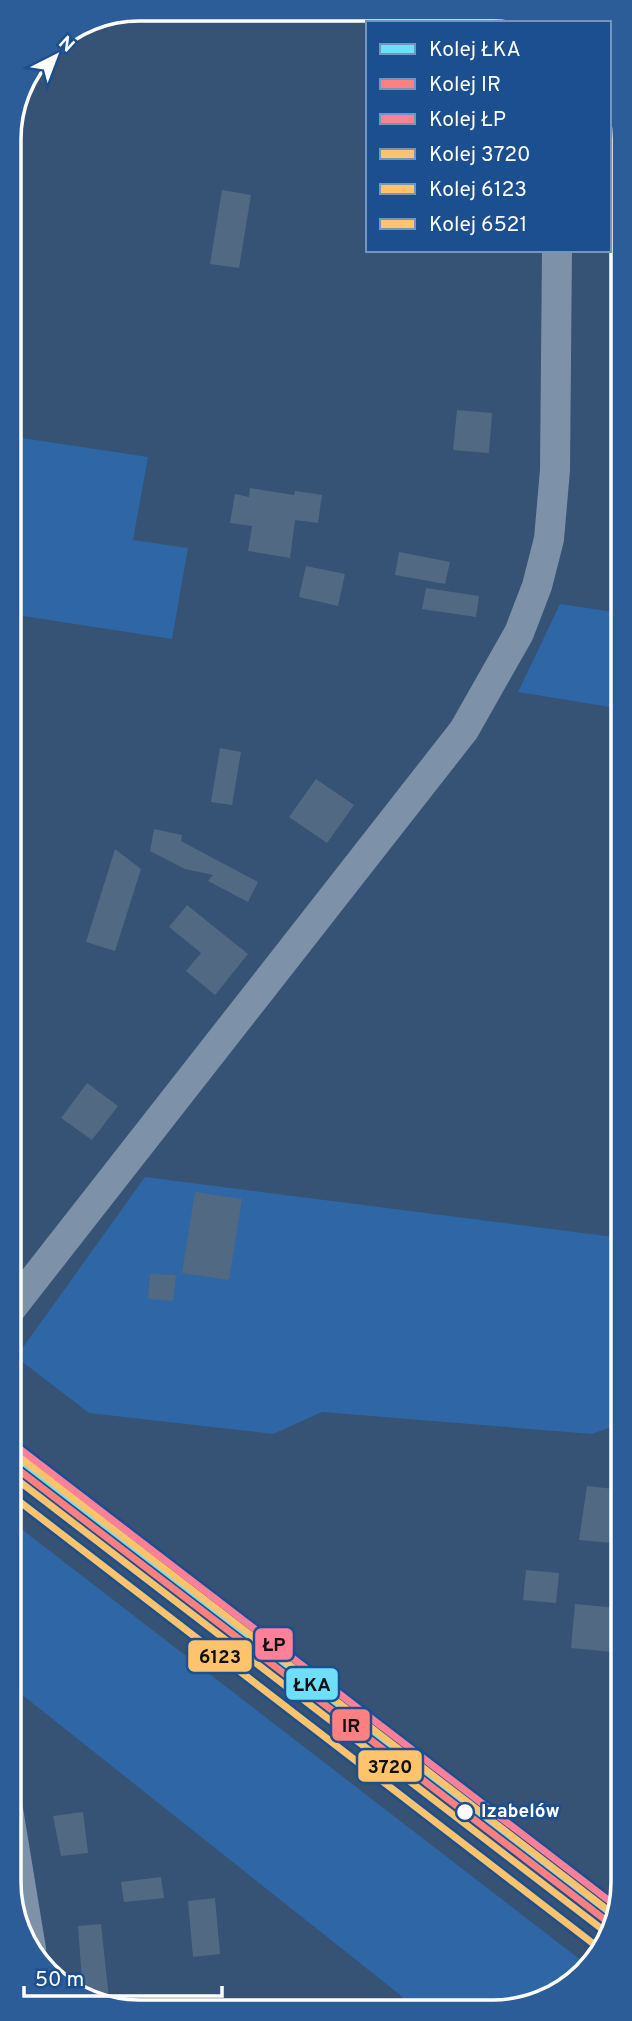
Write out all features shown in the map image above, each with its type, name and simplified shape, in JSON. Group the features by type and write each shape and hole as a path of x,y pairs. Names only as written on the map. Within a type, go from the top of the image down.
{"street":[{"path":"21,1296 464,730 519,633 537,586 549,539 555,470 557,252"},
{"path":"21,1870 31,1928"}],"shaded area":[{"path":"21,438 148,457 133,540 188,548 172,639 21,616"},
{"path":"560,604 611,612 611,707 518,692"},
{"path":"145,1177 611,1237 611,1427 592,1434 322,1412 273,1434 89,1413 21,1361 21,1350"},
{"path":"21,1529 581,1961 552,1984 516,1998 405,2000 21,1694"}],"building":[{"path":"222,190 251,195 239,268 210,264"},
{"path":"457,410 492,413 489,453 453,450"},
{"path":"250,488 294,495 295,491 322,495 318,523 295,520 290,558 248,551 252,526 230,523 235,494 249,497"},
{"path":"399,552 450,562 445,584 395,575"},
{"path":"306,566 345,574 338,606 299,597"},
{"path":"426,588 479,596 476,617 422,609"},
{"path":"220,748 241,752 232,805 211,802"},
{"path":"316,779 354,805 327,843 289,817"},
{"path":"154,829 182,835 181,841 258,882 248,902 208,881 213,875 185,869 150,851"},
{"path":"115,849 141,869 115,951 86,942"},
{"path":"187,905 248,954 215,995 186,971 201,953 169,927"},
{"path":"87,1083 118,1106 92,1140 61,1118"},
{"path":"195,1192 242,1199 229,1280 182,1273"},
{"path":"150,1274 176,1275 173,1301 148,1299"},
{"path":"587,1486 611,1489 611,1543 579,1540"},
{"path":"526,1570 559,1573 556,1603 523,1600"},
{"path":"575,1604 611,1607 611,1652 571,1648"},
{"path":"83,1812 88,1853 61,1856 53,1816"},
{"path":"161,1877 164,1898 124,1902 121,1882"},
{"path":"215,1898 220,1954 193,1957 188,1901"},
{"path":"101,1924 109,1996 82,1985 78,1926"}],"rail line":[{"name":"ŁP","path":"21,1450 609,1901"},
{"name":"6521","path":"22,1459 608,1910"},
{"name":"ŁKA","path":"21,1461 607,1911"},
{"name":"IR","path":"21,1472 605,1919"},
{"name":"3720","path":"21,1483 601,1928"},
{"name":"6123","path":"21,1503 593,1944"}],"place":[{"name":"Izabelów","path":"465,1812"}]}
